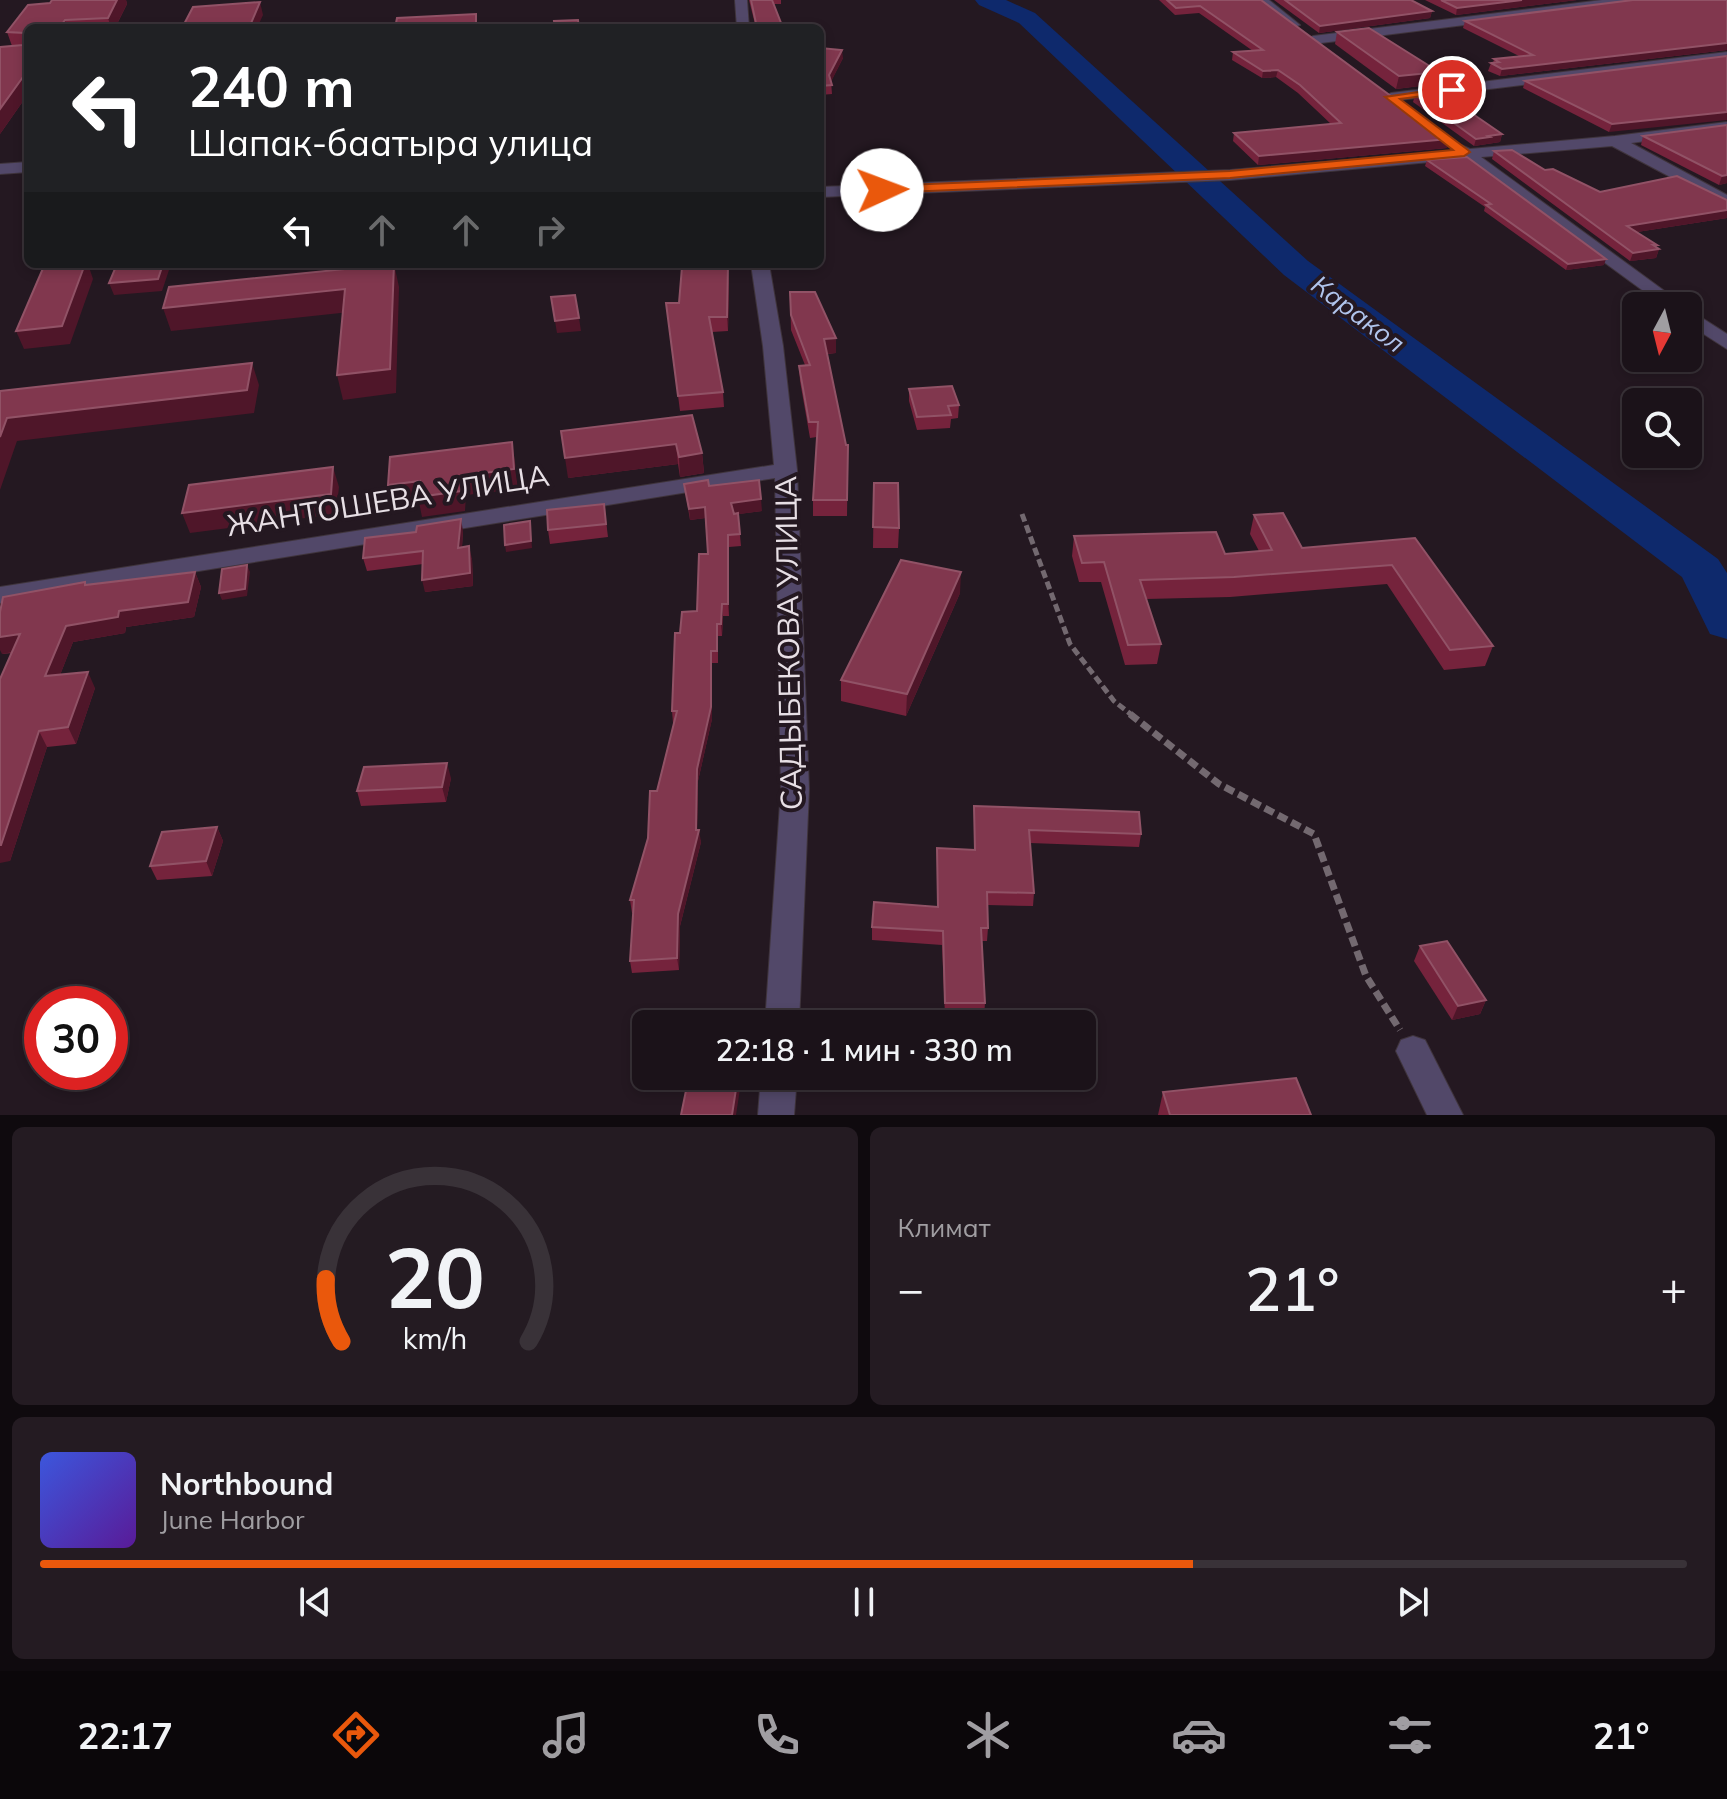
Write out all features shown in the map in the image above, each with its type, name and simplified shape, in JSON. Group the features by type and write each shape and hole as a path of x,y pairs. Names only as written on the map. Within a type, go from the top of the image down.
{"street":[{"path":"741,0 743,24"},
{"path":"1261,0 1335,56"},
{"path":"1313,40 1631,0"},
{"path":"1437,14 1451,21"},
{"path":"1415,116 1385,93 1727,56"},
{"path":"824,192 1230,175 1458,148 1615,141 1727,126"},
{"path":"1615,141 1727,202"},
{"path":"1458,148 1657,292"},
{"path":"0,169 24,166"},
{"name":"САДЫБЕКОВА УЛИЦА","path":"761,268 786,470 795,789 783,1010"},
{"path":"1702,325 1727,343"},
{"name":"ЖАНТОШЕВА УЛИЦА","path":"2,598 786,470"},
{"path":"1413,1051 1445,1115"},
{"path":"776,1115 778,1090"}],"path":[{"path":"1022,514 1070,644 1114,701 1219,784 1314,834 1366,976 1413,1051"}],"building":[{"path":"52,0 117,0 108,18 65,20 62,24 24,24 24,33 7,32 28,5 50,3"},
{"path":"751,0 772,0 781,24 756,24"},
{"path":"1167,0 1261,0 1449,139 1259,156 1234,133 1341,123 1300,85 1278,70 1263,71 1233,52 1263,50 1200,6 1176,8"},
{"path":"1285,0 1411,0 1432,11 1320,26"},
{"path":"1441,0 1522,0 1457,8"},
{"path":"1633,0 1727,0 1727,43 1502,69 1491,63 1499,62 1494,59 1533,55 1465,21"},
{"path":"260,2 251,24 184,24 193,7"},
{"path":"476,14 476,24 396,24 397,18"},
{"path":"578,20 578,24 554,24 554,21"},
{"path":"1369,28 1439,72 1399,76 1337,32"},
{"path":"23,45 24,76 0,109 0,47"},
{"path":"824,48 842,50 829,75 832,85 824,86"},
{"path":"1727,56 1727,112 1612,124 1525,81"},
{"path":"1441,92 1502,134 1476,139 1415,95"},
{"path":"1727,125 1727,175 1722,176 1643,136"},
{"path":"1512,150 1545,170 1553,169 1600,192 1677,176 1727,200 1727,210 1627,226 1659,249 1633,253 1494,151"},
{"path":"1467,157 1606,259 1568,264 1486,205 1491,204 1427,160"},
{"path":"43,268 84,268 62,326 16,331"},
{"path":"115,268 162,268 158,279 109,283"},
{"path":"355,268 394,268 390,369 337,375 345,289 163,308 169,287"},
{"path":"682,268 728,268 727,317 709,317 723,392 678,396 666,303 679,303"},
{"path":"790,292 815,292 836,338 824,339 848,445 847,500 813,500 818,422 809,422 799,366 810,365 791,315"},
{"path":"575,295 579,318 555,321 551,297"},
{"path":"252,363 247,390 7,418 0,437 0,391"},
{"path":"952,386 959,405 948,406 951,415 917,417 909,389"},
{"path":"692,415 702,453 679,457 676,444 565,458 561,431"},
{"path":"512,442 514,469 462,476 461,491 418,497 420,481 388,485 390,457"},
{"path":"333,467 331,494 182,513 189,485"},
{"path":"708,480 709,486 759,480 761,499 731,503 734,514 738,513 740,534 728,535 728,604 722,604 721,624 717,624 717,651 711,651 711,707 697,769 696,830 699,830 678,914 677,958 630,961 634,900 630,900 648,838 650,791 657,791 677,711 672,711 675,633 680,633 682,612 697,611 699,554 708,554 705,507 689,509 684,484"},
{"path":"874,483 898,483 899,528 873,527"},
{"path":"604,504 606,524 548,530 547,510"},
{"path":"1283,513 1302,548 1415,538 1493,646 1450,650 1392,565 1234,577 1140,580 1161,644 1128,645 1104,562 1082,563 1074,536 1216,532 1225,554 1272,550 1254,515"},
{"path":"461,519 458,548 469,546 470,573 422,580 423,551 363,558 365,538 416,532 417,526"},
{"path":"530,521 531,541 505,545 504,525"},
{"path":"901,560 961,572 907,694 841,680"},
{"path":"247,565 245,589 219,593 222,569"},
{"path":"195,572 188,602 119,611 118,617 66,626 45,676 88,672 68,727 39,731 0,845 0,679 20,634 0,637 3,597 85,582 85,585"},
{"path":"447,763 442,787 357,791 364,767"},
{"path":"974,806 1139,812 1141,834 1029,830 1034,893 987,892 988,928 981,928 985,1003 945,1003 943,931 872,927 874,902 938,907 937,848 975,850"},
{"path":"217,827 206,861 150,866 162,832"},
{"path":"1447,941 1486,1000 1458,1006 1420,946"},
{"path":"1296,1078 1311,1115 1170,1115 1163,1092"},
{"path":"686,1090 736,1090 732,1115 681,1115"}],"waterway":[{"name":"Каракол","path":"987,0 1027,18 1296,268 1702,569 1727,623"}],"route":[{"path":"882,190 1230,175 1464,152 1391,97 1452,90"}]}
